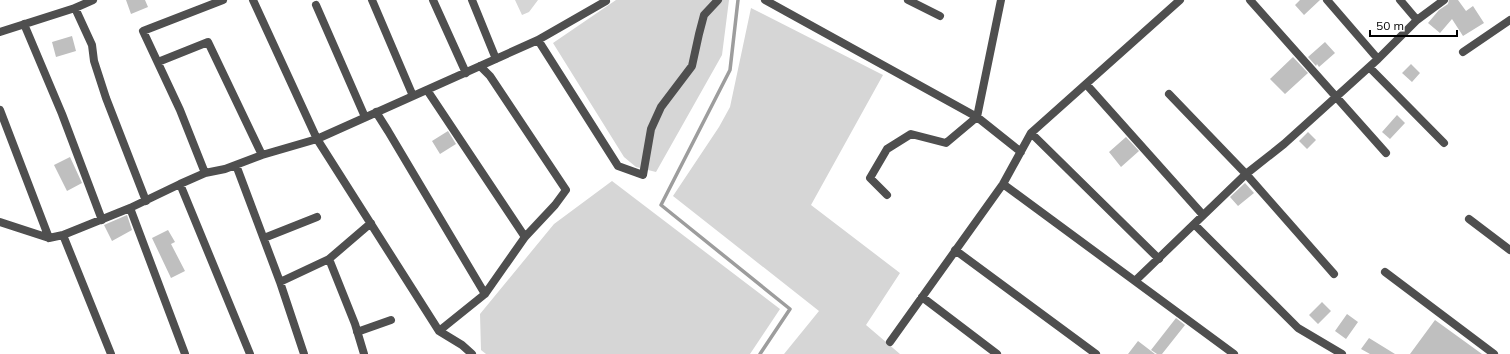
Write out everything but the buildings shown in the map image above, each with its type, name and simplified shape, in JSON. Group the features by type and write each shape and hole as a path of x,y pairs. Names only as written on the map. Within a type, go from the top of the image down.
{"street":[{"path":"0,32 75,8 93,0"},
{"path":"205,173 180,110 143,31 223,0"},
{"path":"253,0 317,139 440,331 462,345 472,354"},
{"path":"372,0 413,96"},
{"path":"433,0 466,73"},
{"path":"472,0 496,59"},
{"path":"538,40 618,166 643,175 651,129 661,107 692,66 698,34 704,15 718,0"},
{"path":"765,0 977,117 1021,152"},
{"path":"908,0 940,16"},
{"path":"887,195 870,178 887,149 910,134 946,143 977,117 1001,0"},
{"path":"890,342 1003,184 1031,133 1180,0"},
{"path":"1250,0 1386,153"},
{"path":"1327,0 1378,59"},
{"path":"1400,0 1417,20"},
{"path":"1134,281 1159,259 1246,174 1284,144 1378,59 1417,20 1444,0"},
{"path":"0,222 49,238 63,235 130,208 205,173 236,165 262,155 317,139 538,40 606,1"},
{"path":"316,5 365,117"},
{"path":"75,8 92,45 94,61 106,98 146,201"},
{"path":"1463,52 1510,20"},
{"path":"24,24 62,114 102,220"},
{"path":"158,62 208,42 262,155"},
{"path":"440,331 485,294 525,237 555,205 566,190 490,76 480,66"},
{"path":"1369,67 1444,144"},
{"path":"1086,84 1203,215"},
{"path":"427,90 525,237"},
{"path":"1169,94 1246,174 1334,274"},
{"path":"0,110 49,238"},
{"path":"376,112 485,294"},
{"path":"1031,133 1159,259"},
{"path":"236,165 280,282 304,354"},
{"path":"180,184 250,354"},
{"path":"1003,184 1234,354"},
{"path":"130,208 185,354"},
{"path":"264,238 317,217"},
{"path":"1469,219 1510,250"},
{"path":"280,282 329,260 371,223"},
{"path":"1194,224 1298,328 1342,354"},
{"path":"63,235 111,354"},
{"path":"955,250 1096,354"},
{"path":"329,260 358,332 364,354"},
{"path":"1385,272 1494,354"},
{"path":"922,297 997,354"},
{"path":"358,332 391,320"}],"shaded area":[{"path":"515,0 538,0 529,12 522,15"},
{"path":"616,0 729,0 722,55 656,172 636,167 624,157 553,43"},
{"path":"751,8 883,75 811,205 900,273 866,325 900,354 784,354 819,311 673,196 719,127 730,107"},
{"path":"612,181 780,309 750,354 486,354 481,350 480,314 554,224"}],"waterway":[{"path":"738,0 730,70 661,205 790,309 760,354"}]}
